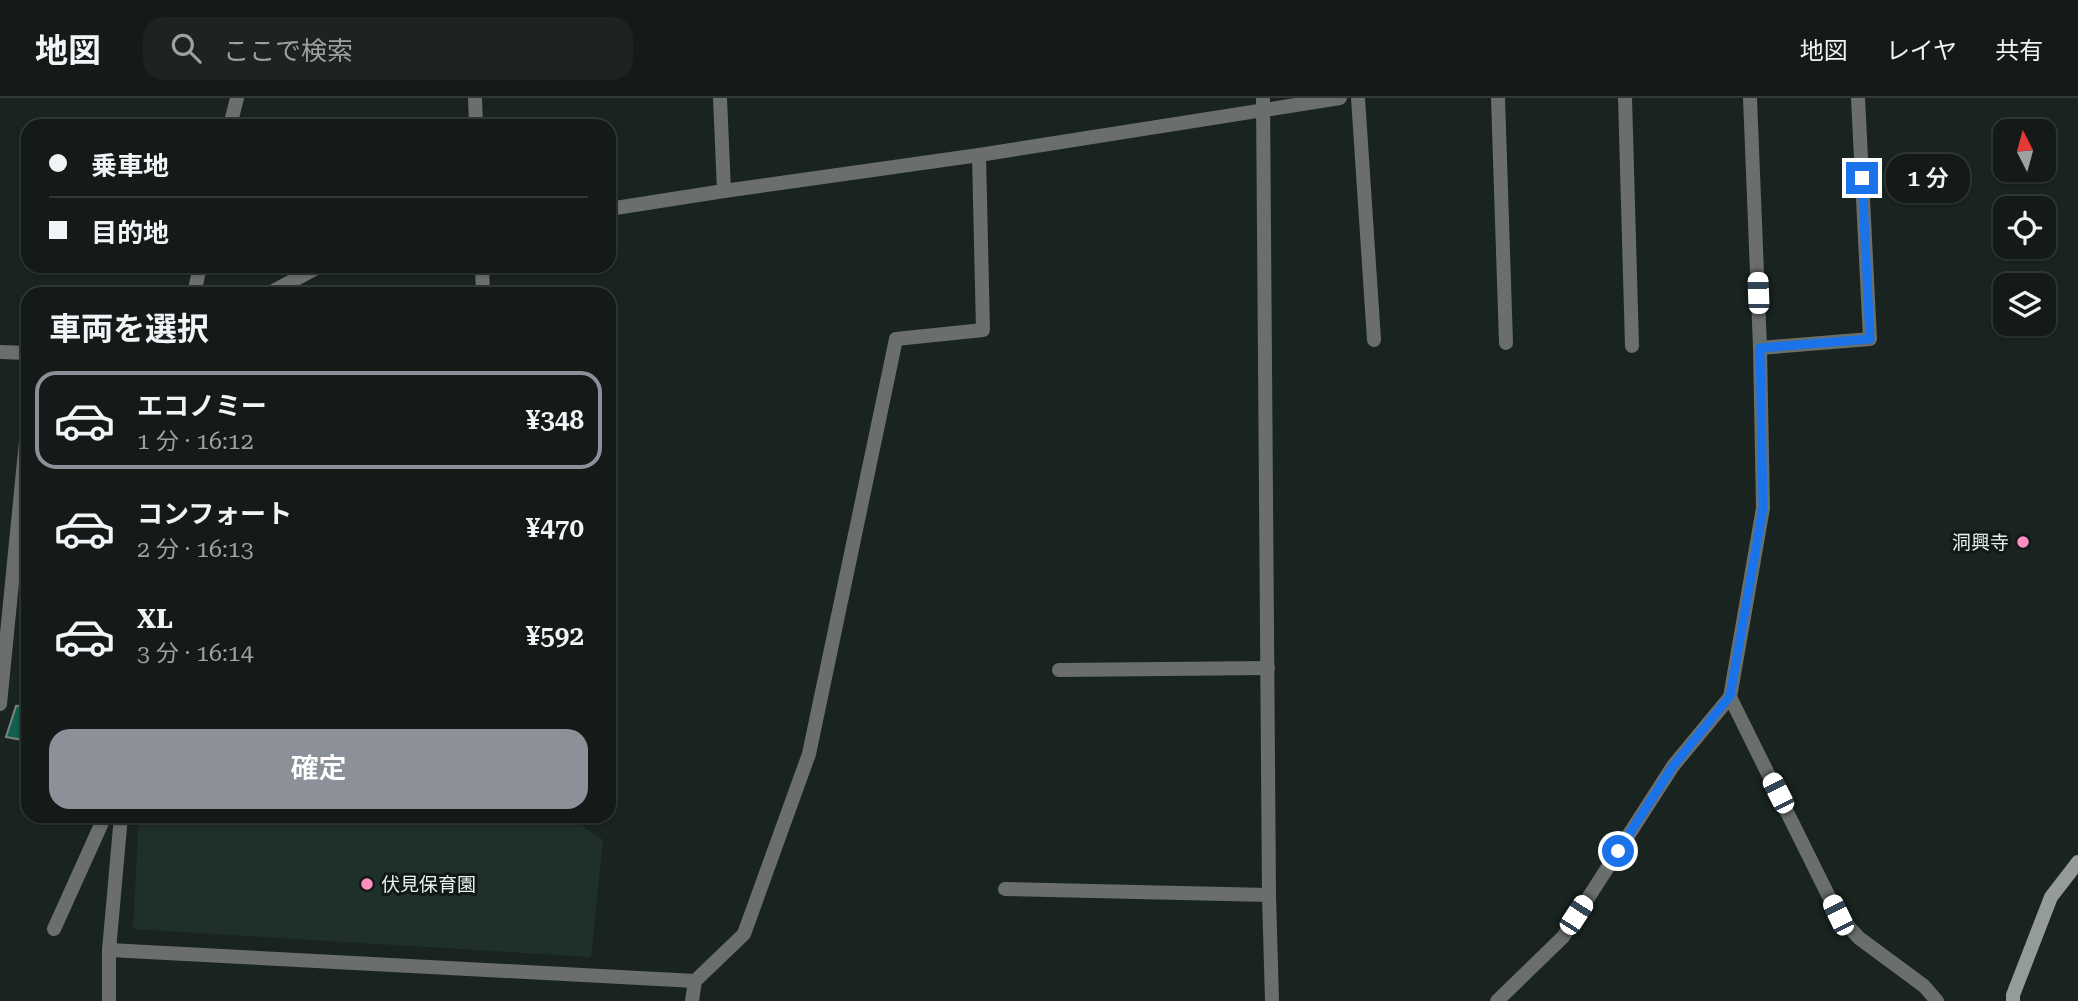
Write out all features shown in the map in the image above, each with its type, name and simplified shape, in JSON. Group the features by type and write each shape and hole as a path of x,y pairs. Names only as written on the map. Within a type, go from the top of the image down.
{"street":[{"path":"232,119 237,98"},
{"path":"475,98 476,119"},
{"path":"720,98 724,191"},
{"path":"616,208 979,155 1263,104 1340,98"},
{"path":"1358,98 1374,340"},
{"path":"1498,98 1506,343"},
{"path":"1626,98 1632,346"},
{"path":"1497,1001 1563,937 1673,766 1730,696 1763,508 1750,98"},
{"path":"1760,348 1870,339 1858,98"},
{"path":"1263,104 1272,1001"},
{"path":"692,1001 695,981 744,934 809,754 896,339 983,330 979,155"},
{"path":"281,287 307,273"},
{"path":"0,352 21,354"},
{"path":"0,704 21,492"},
{"path":"1059,670 1268,668"},
{"path":"1730,696 1838,915 1859,937 1924,986 1937,1001"},
{"path":"54,929 102,823"},
{"path":"109,1001 109,950 120,823"},
{"path":"2013,1001 2050,897 2078,862"},
{"path":"1005,889 1269,895"},
{"path":"109,950 695,981"}],"shaded area":[{"name":"伏見保育園","path":"139,823 578,823 603,840 591,957 133,929"}],"building":[{"path":"16,706 21,706 21,740 6,737"}],"place":[{"name":"洞興寺","path":"2023,542"},
{"name":"伏見保育園","path":"367,884"}],"route":[{"path":"1618,851 1673,766 1730,696 1763,508 1760,348 1870,339 1862,178"}]}
